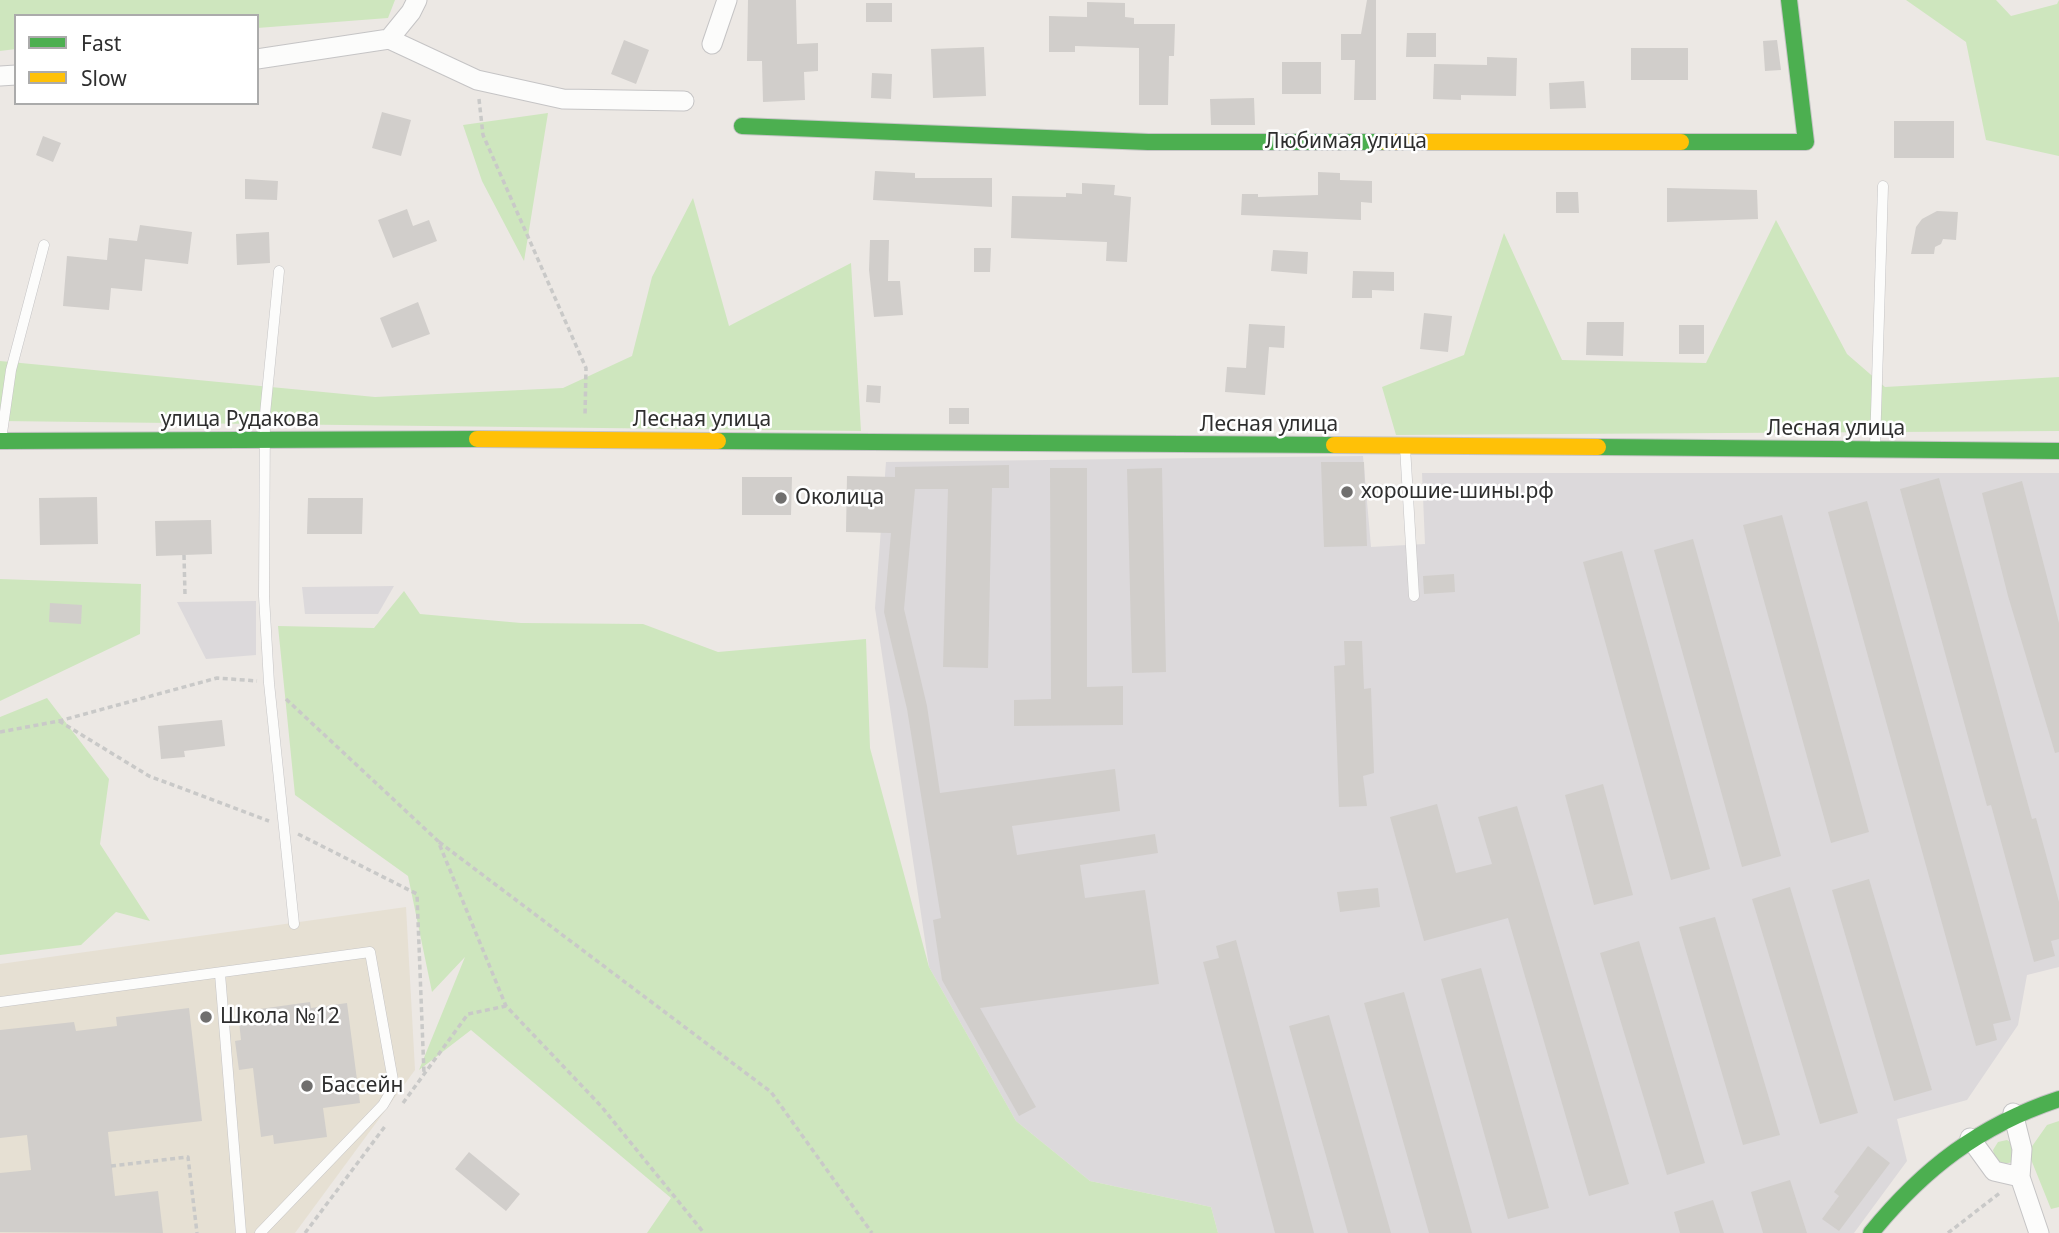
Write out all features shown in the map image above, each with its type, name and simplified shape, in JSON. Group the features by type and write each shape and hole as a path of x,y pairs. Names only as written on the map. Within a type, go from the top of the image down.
{"main road":[{"name":"Любимая улица","path":"742,126 1148,142 1806,142 1789,0"},
{"name":"Лесная улица","path":"480,439 2059,451"},
{"name":"улица Рудакова","path":"1,441 480,439"},
{"path":"1871,1233 1916,1178 1970,1138 2013,1113 2059,1099"}],"street":[{"path":"389,38 411,12 417,0"},
{"path":"712,44 727,0"},
{"path":"259,59 389,38 477,79 563,99 684,101"},
{"path":"2013,1113 2022,1149 2020,1177 2039,1233"},
{"path":"1970,1138 1994,1171 2020,1177"}],"lane":[{"path":"1875,450 1883,186"},
{"path":"1,441 11,370 44,245"},
{"path":"279,271 265,441 264,596 268,682 294,924"},
{"path":"1405,447 1414,596"},
{"path":"0,1002 370,952 394,1086 383,1105 260,1233"},
{"path":"220,974 241,1233"}],"path":[{"path":"477,79 483,135 586,368 584,440"},
{"path":"184,555 185,594"},
{"path":"0,732 59,721 217,678 268,682 438,841 771,1092 872,1233"},
{"path":"438,841 506,1006 601,1106 704,1233"},
{"path":"400,1106 468,1014 506,1006"},
{"path":"305,1233 392,1116"},
{"path":"111,1166 188,1157 197,1233"},
{"path":"1948,1233 2020,1177"}],"shaded area":[{"path":"1363,456 1371,547 1425,544 1422,473 2059,473 2059,967 2027,975 2018,1025 1967,1100 1897,1119 1907,1161 1854,1233 1218,1233 1211,1207 1090,1181 1016,1121 929,967 875,608 886,462"},
{"path":"394,586 378,614 305,614 302,587"},
{"path":"256,601 256,655 206,659 177,602"},
{"name":"Школа №12","path":"406,907 415,1070 295,1233 0,1233 0,964"}],"green space":[{"path":"0,0 395,0 388,18 259,28 259,14 14,14 14,49 0,51"},
{"path":"1906,0 1996,0 2011,16 2057,4 2059,0 2059,156 1986,140 1966,42"},
{"path":"548,113 524,261 482,181 463,125"},
{"path":"693,198 729,326 851,263 861,431 0,421 0,361 375,397 563,388 632,356 652,277"},
{"path":"1776,220 1847,354 1885,387 2059,377 2059,431 1396,435 1382,387 1464,355 1504,233 1562,360 1706,363"},
{"path":"0,579 141,584 140,634 0,701"},
{"path":"404,591 420,614 521,623 643,624 718,652 866,639 870,748 929,967 1016,1121 1090,1181 1211,1207 1218,1233 647,1233 671,1198 471,1030 419,1070 465,957 432,992 408,876 295,795 278,626 374,628"},
{"path":"47,698 109,779 100,844 150,921 116,912 81,945 0,955 0,717"},
{"path":"2059,1121 2059,1207 2051,1209 2028,1152 2047,1125"},
{"path":"2007,1140 2015,1145 2013,1162 2003,1164 1995,1159 1993,1150 1998,1142"}],"building":[{"path":"748,0 796,0 797,44 818,43 818,71 804,72 805,100 763,102 762,61 747,61"},
{"path":"1367,0 1376,0 1376,100 1354,100 1355,60 1341,60 1341,34 1361,34"},
{"path":"1087,2 1125,3 1125,17 1134,18 1134,24 1175,24 1174,56 1169,56 1168,105 1139,105 1139,48 1075,46 1075,52 1049,52 1049,16 1087,17"},
{"path":"866,3 892,3 892,22 866,22"},
{"path":"1407,33 1436,33 1436,57 1406,57"},
{"path":"624,40 649,50 636,84 611,74"},
{"path":"1777,40 1781,70 1765,71 1763,41"},
{"path":"984,47 986,96 933,98 931,49"},
{"path":"1631,48 1688,48 1688,80 1631,80"},
{"path":"1487,57 1517,58 1516,96 1461,95 1461,100 1433,99 1434,64 1487,65"},
{"path":"1282,62 1321,62 1321,94 1282,94"},
{"path":"872,73 892,74 891,99 871,98"},
{"path":"1584,81 1586,108 1550,109 1549,83"},
{"path":"1254,98 1255,125 1211,125 1210,99"},
{"path":"382,112 411,120 401,156 372,148"},
{"path":"1894,121 1954,121 1954,158 1894,158"},
{"path":"43,136 61,143 53,162 36,155"},
{"path":"875,171 915,173 915,178 992,178 992,207 873,200"},
{"path":"1318,172 1340,173 1340,180 1372,181 1372,203 1361,202 1361,220 1241,215 1242,194 1258,194 1258,197 1318,195"},
{"path":"245,179 278,181 277,200 245,199"},
{"path":"1082,183 1115,185 1114,195 1131,197 1127,262 1106,261 1107,242 1011,238 1012,196 1066,197 1066,193 1082,194"},
{"path":"1667,188 1757,190 1758,219 1667,222"},
{"path":"1556,192 1578,192 1579,213 1556,213"},
{"path":"407,209 413,226 429,220 437,241 393,258 378,220"},
{"path":"1937,211 1958,212 1956,240 1943,239 1941,244 1935,247 1934,254 1911,254 1916,227 1922,219"},
{"path":"140,225 192,232 188,264 145,259 142,291 111,288 109,310 63,306 67,256 107,260 109,238 137,241"},
{"path":"269,232 270,263 237,265 236,234"},
{"path":"870,240 889,240 888,281 900,281 903,315 874,317 869,270"},
{"path":"974,248 991,248 990,272 974,272"},
{"path":"1273,250 1308,252 1307,274 1271,271"},
{"path":"1353,271 1394,272 1394,291 1372,290 1372,298 1352,298"},
{"path":"418,302 430,334 392,348 380,318"},
{"path":"1424,313 1452,316 1448,352 1420,349"},
{"path":"1587,322 1624,322 1623,356 1586,355"},
{"path":"1249,324 1285,326 1284,348 1269,347 1265,395 1225,392 1227,367 1246,368"},
{"path":"1679,325 1704,325 1704,354 1679,354"},
{"path":"867,385 881,386 880,403 866,402"},
{"path":"949,408 969,408 969,424 949,424"},
{"path":"1321,462 1364,462 1367,546 1324,547"},
{"path":"1009,465 1009,488 992,488 988,668 943,667 948,489 915,489 904,609 927,706 940,793 1115,769 1120,811 1012,826 1017,855 1155,834 1158,853 1080,865 1085,898 1145,890 1159,984 980,1008 1036,1107 1019,1116 942,980 933,920 941,918 907,709 884,612 891,533 846,532 847,476 895,477 895,467"},
{"path":"1050,468 1087,468 1087,687 1123,686 1123,725 1014,726 1014,700 1051,699"},
{"path":"1162,468 1166,672 1132,673 1127,469"},
{"path":"742,477 792,477 791,515 742,515"},
{"path":"1939,478 2032,819 2036,818 2059,902 2059,939 2051,941 2055,956 2034,962 1991,805 1987,806 1900,489"},
{"path":"2022,481 2059,623 2059,752 2055,753 2008,596 1982,493"},
{"path":"97,497 98,544 40,545 39,498"},
{"path":"308,498 363,498 362,534 307,534"},
{"path":"1867,501 2011,1020 1993,1024 1997,1040 1976,1046 1828,512"},
{"path":"1782,515 1869,832 1831,843 1743,525"},
{"path":"211,520 212,554 156,556 155,521"},
{"path":"1693,539 1781,856 1742,867 1654,550"},
{"path":"1622,551 1710,869 1671,880 1583,562"},
{"path":"1454,574 1455,592 1424,594 1423,576"},
{"path":"50,603 82,605 81,624 49,622"},
{"path":"1344,641 1362,641 1364,689 1371,688 1374,773 1363,776 1367,806 1339,807 1334,666 1345,665"},
{"path":"222,720 225,746 184,751 185,757 161,759 158,726"},
{"path":"1603,784 1633,895 1594,905 1565,795"},
{"path":"1437,804 1456,873 1492,864 1478,817 1517,806 1629,1184 1589,1196 1508,918 1424,941 1390,817"},
{"path":"1869,879 1932,1090 1894,1101 1832,890"},
{"path":"1790,887 1858,1113 1820,1124 1752,899"},
{"path":"1378,888 1380,907 1340,912 1337,892"},
{"path":"1715,917 1780,1135 1743,1145 1679,927"},
{"path":"1236,940 1314,1233 1275,1233 1203,962 1219,958 1216,946"},
{"path":"1639,941 1705,1163 1667,1175 1600,953"},
{"path":"1481,968 1549,1208 1508,1219 1441,979"},
{"path":"1404,992 1472,1233 1429,1233 1364,1003"},
{"name":"Бассейн","path":"310,1002 311,1008 347,1003 360,1103 323,1108 327,1137 274,1144 273,1135 261,1137 253,1068 239,1070 235,1041 241,1040 238,1012"},
{"path":"189,1008 202,1121 108,1132 115,1196 158,1191 163,1233 0,1232 0,1173 31,1170 27,1135 0,1138 0,1030 74,1022 76,1031 117,1026 116,1017"},
{"path":"1329,1015 1391,1233 1348,1233 1289,1026"},
{"path":"1868,1146 1890,1163 1839,1231 1822,1219 1839,1196 1834,1192"},
{"path":"469,1152 520,1194 506,1211 455,1169"},
{"path":"1790,1180 1807,1233 1763,1233 1751,1192"},
{"path":"1713,1200 1724,1233 1680,1233 1674,1212"}],"traffic: fast":[{"path":"1681,142 1806,142 1789,0"},
{"path":"742,126 1148,142 1386,142"},
{"path":"0,441 477,439"},
{"path":"718,441 1334,445"},
{"path":"1598,447 2059,451"},
{"path":"1871,1233 1911,1189 1955,1152 2004,1122 2059,1099"}],"traffic: slow":[{"path":"1386,142 1681,142"},
{"path":"477,439 718,441"},
{"path":"1334,445 1598,447"}],"place":[{"name":"хорошие-шины.рф","path":"1347,492"},
{"name":"Околица","path":"781,498"},
{"name":"Школа №12","path":"206,1017"},
{"name":"Бассейн","path":"307,1086"}]}
